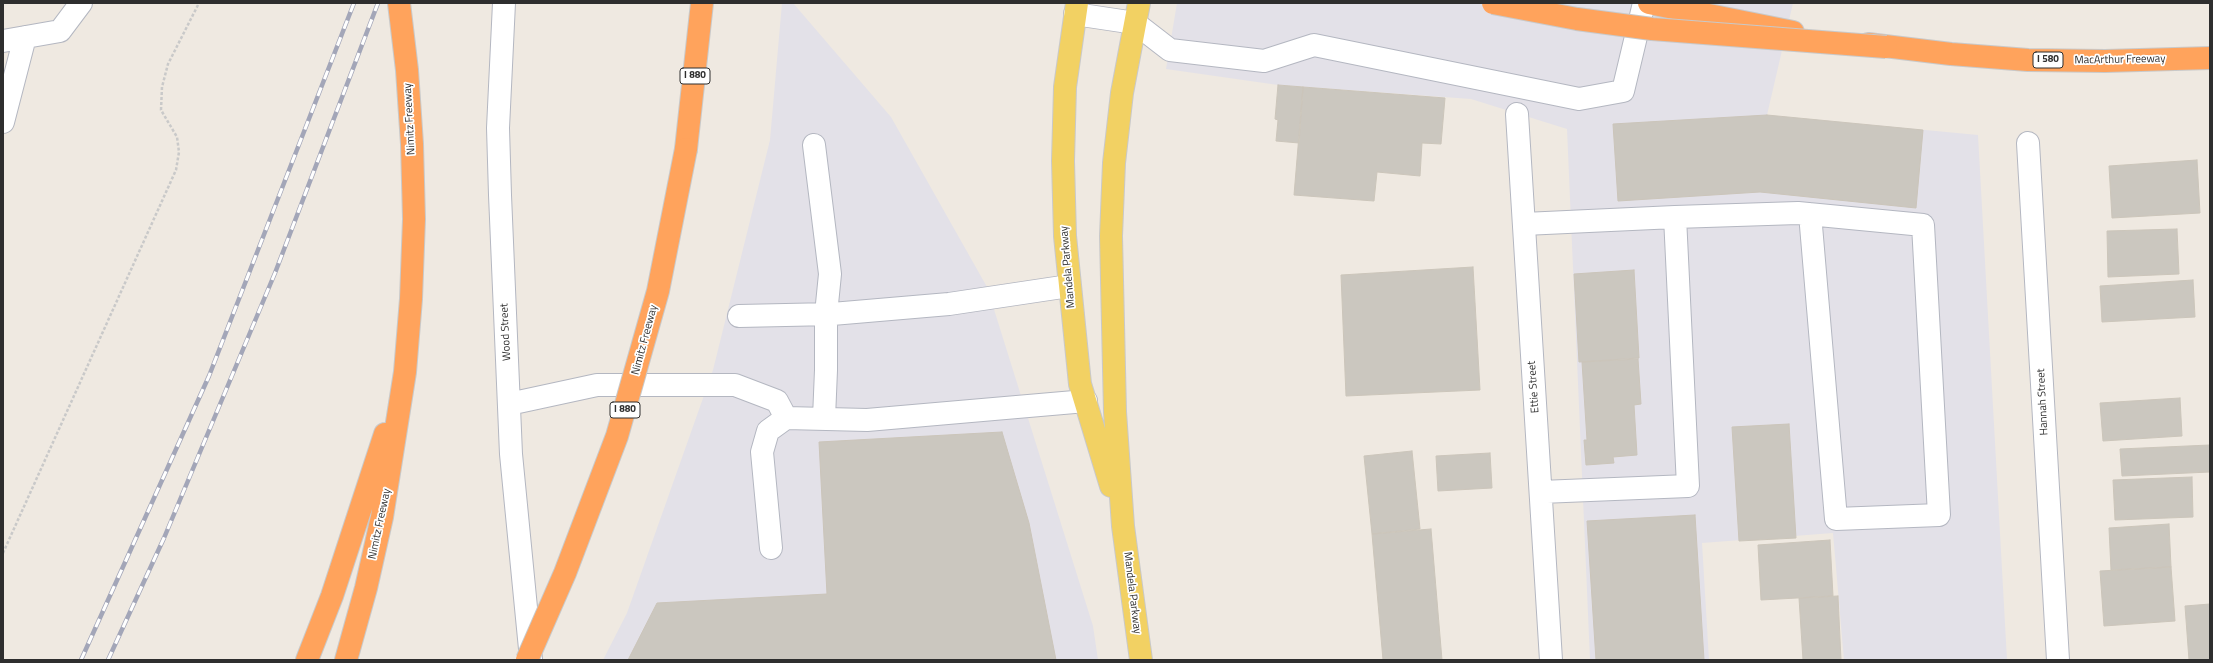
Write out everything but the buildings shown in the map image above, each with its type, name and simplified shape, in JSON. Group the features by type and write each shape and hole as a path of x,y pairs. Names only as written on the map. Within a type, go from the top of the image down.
{"highway":[{"name":"Nimitz Freeway","path":"346,660 366,588 382,517 405,372 411,299 414,219 407,70 399,3"},
{"name":"Nimitz Freeway","path":"527,660 565,573 592,505 617,436 639,364 658,291 686,149 702,3"},
{"path":"1493,3 1577,19 1652,29 1886,47"},
{"name":"I 580","path":"1649,3 1812,36 1886,47"},
{"name":"MacArthur Freeway","path":"1886,47 2028,60 2105,61 2210,58"},
{"path":"307,660 356,528 405,372"}],"main road":[{"name":"Mandela Parkway","path":"1076,8 1065,87 1063,161 1065,236 1069,286 1080,384 1123,526"},
{"name":"Mandela Parkway","path":"1137,13 1122,93 1114,163 1111,236 1115,412 1123,526 1141,660"}],"street":[{"path":"3,41 60,31 81,3"},
{"name":"Wood Street","path":"504,3 498,128 511,454 532,660"},
{"path":"1076,8 1137,13 1170,50 1264,61 1314,45 1579,99 1623,91 1644,3"},
{"path":"3,122 25,37"},
{"name":"Ettie Street","path":"1517,114 1542,492 1550,660"},
{"name":"Hannah Street","path":"2028,144 2058,660"},
{"path":"814,145 830,274 826,314 824,418"},
{"path":"1524,224 1675,217 1810,214 1923,225 1939,515 1836,519 1810,214"},
{"path":"1542,492 1688,486 1675,217"},
{"path":"739,316 826,314 949,304 1069,286"},
{"path":"509,404 597,386 735,385 777,401 786,418"},
{"path":"772,548 762,452 768,431 786,418 867,420 1086,401"}],"path":[{"path":"3,553 176,170 179,152 177,137 161,110 162,87 168,64 199,3"}],"shaded area":[{"path":"782,3 793,3 891,117 987,287 1093,626 1098,660 603,660 627,613 713,370 770,140"},
{"path":"1177,3 1793,3 1767,115 1978,135 2007,660 1844,660 1833,533 1702,543 1709,660 1590,660 1567,129 1471,99 1278,85 1166,69"}],"railway":[{"path":"81,660 209,376 354,3"},
{"path":"108,660 164,538 275,273 378,3"}]}
